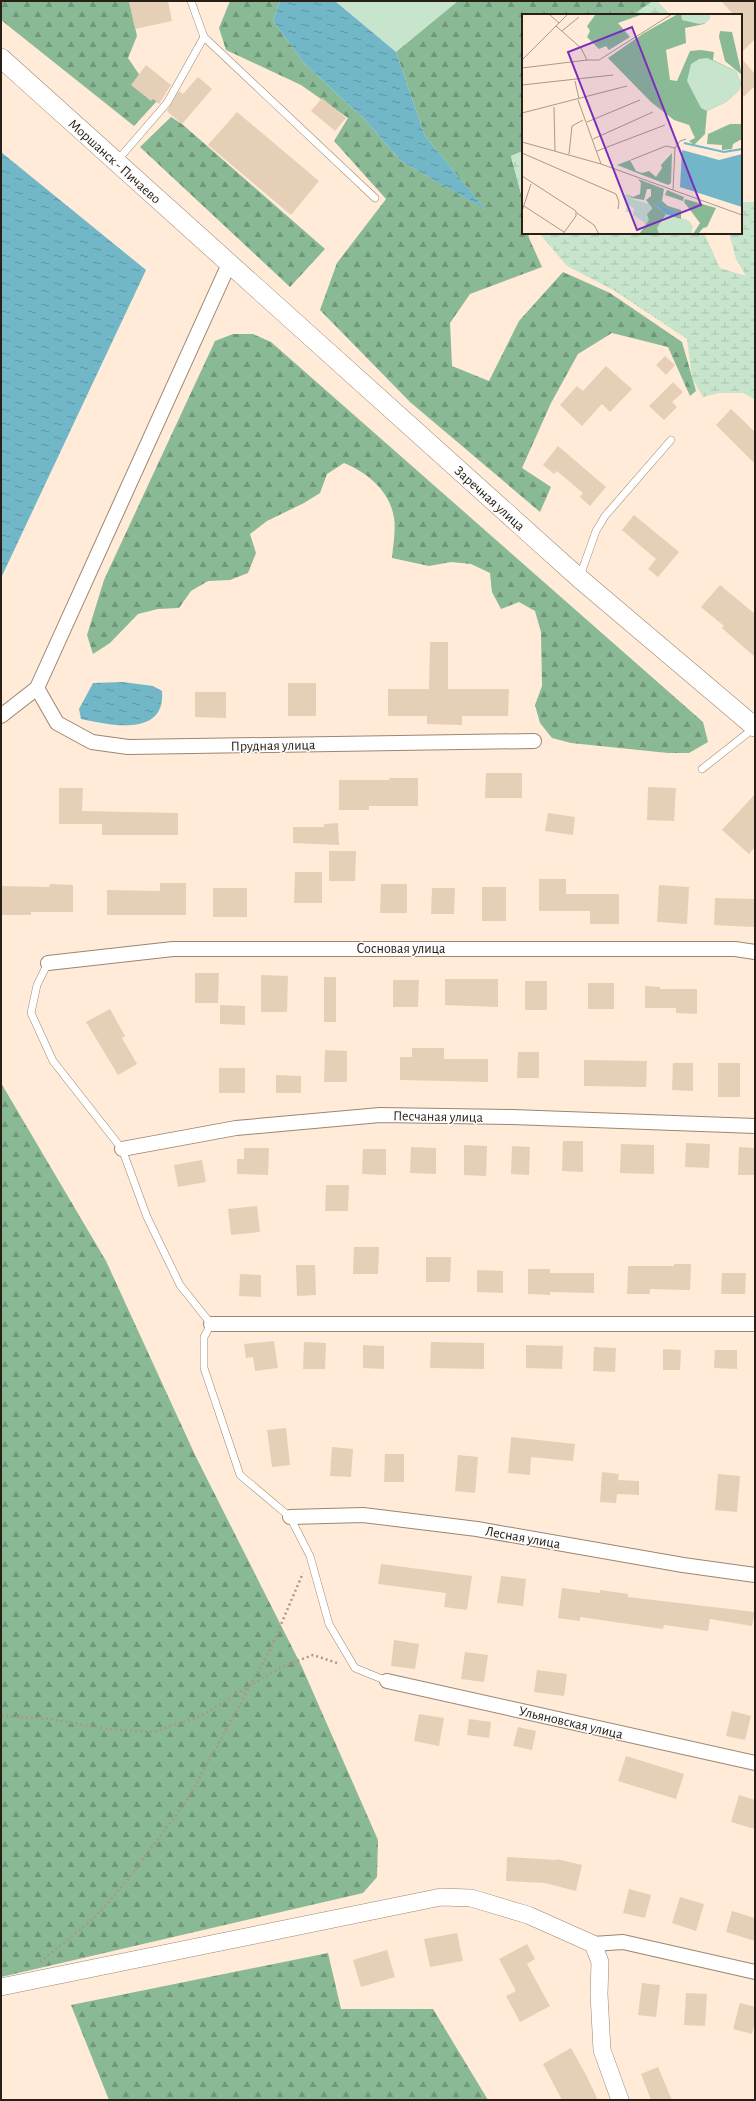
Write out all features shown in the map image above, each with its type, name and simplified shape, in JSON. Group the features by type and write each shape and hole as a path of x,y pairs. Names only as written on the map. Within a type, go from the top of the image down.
{"main road":[{"name":"Моршанск - Пичаево","path":"1,58 229,264"},
{"name":"Заречная улица","path":"229,264 579,578 755,727"}],"street":[{"path":"1,716 37,688 229,264"},
{"name":"Прудная улица","path":"37,688 57,723 92,742 128,747 534,741"},
{"name":"Сосновая улица","path":"48,963 174,949 735,949 755,952"},
{"name":"Песчаная улица","path":"122,1149 236,1128 380,1115 512,1117 755,1126"},
{"path":"211,1324 755,1324"},
{"name":"Лесная улица","path":"290,1517 363,1515 477,1529 683,1565 755,1575"},
{"name":"Ульяновская улица","path":"387,1681 755,1763"},
{"path":"1,1987 441,1897 470,1898 528,1915 593,1944 623,1942 755,1972"},
{"path":"593,1944 600,1962 599,1994 602,2050 620,2100"}],"lane":[{"path":"191,1 204,37 376,198"},
{"path":"116,162 167,104 204,37"},
{"path":"579,578 596,530 605,516 671,440"},
{"path":"702,769 755,727"},
{"path":"48,963 37,985 31,1013 53,1061 122,1149 147,1217 180,1285 211,1324 204,1338 204,1368 240,1475 290,1517 310,1556 328,1624 355,1668 387,1681"}],"path":[{"path":"36,1965 93,1919 126,1882 187,1800 252,1686 270,1650 310,1556"},
{"path":"1,1716 51,1719 107,1729 153,1732 202,1716 281,1667 313,1656 355,1668"}],"green space":[{"path":"1,1 129,1 137,36 128,58 157,101 134,126 1,20"},
{"path":"230,1 280,1 273,21 304,63 365,120 401,161 485,209 425,136 396,52 458,1 653,1 634,14 522,14 522,151 511,156 522,197 522,234 528,234 542,267 470,294 450,323 452,366 489,381 519,321 563,272 610,293 682,342 696,391 690,396 668,347 612,333 578,354 551,403 522,468 551,487 540,512 410,402 320,310 337,263 386,199 334,141 348,118 301,85 226,50 219,28"},
{"path":"335,1 458,1 396,52"},
{"path":"653,1 657,1 669,13 668,14 634,14"},
{"path":"171,117 182,124 325,249 290,287 140,147"},
{"path":"522,151 522,197 511,156"},
{"path":"755,202 755,400 744,393 719,393 703,397 692,378 687,339 615,291 567,266 540,234 704,234 720,268 746,276 736,259 729,234 742,234 742,203"},
{"path":"233,334 253,334 271,342 703,722 708,742 689,753 668,753 571,743 552,738 540,723 535,705 542,686 541,632 535,611 519,602 501,609 492,592 490,573 471,564 451,562 429,566 392,558 395,523 392,508 388,499 383,491 369,478 353,467 344,463 327,474 320,493 304,503 267,521 250,534 256,553 248,573 230,580 208,581 191,591 179,608 158,609 138,614 110,643 93,654 87,635 104,580 215,341"},
{"path":"1,1083 106,1261 196,1457 301,1665 378,1840 377,1877 363,1893 1,1977"},
{"path":"328,1953 341,2009 433,2009 488,2100 109,2100 71,2005"}],"water":[{"path":"280,1 335,1 396,52 425,136 486,210 401,161 365,120 304,63 273,21"},
{"path":"1,152 146,270 1,578"},
{"path":"123,682 153,686 162,691 161,706 155,716 146,722 134,725 106,724 81,719 79,709 93,683"}],"building":[{"path":"129,1 168,1 172,21 135,29"},
{"path":"721,1 755,1 755,39 742,52 742,14 733,14"},
{"path":"742,59 755,74 755,86 742,98"},
{"path":"146,65 171,85 159,104 153,99 151,101 131,85"},
{"path":"198,77 212,89 182,124 167,111 179,91 183,94"},
{"path":"322,98 346,118 335,131 311,111"},
{"path":"237,112 319,181 291,215 208,145"},
{"path":"665,356 675,365 666,375 656,365"},
{"path":"606,366 632,389 610,412 602,404 582,426 560,405 577,386 583,391"},
{"path":"673,382 683,392 672,402 677,407 664,420 649,406"},
{"path":"731,409 755,432 755,464 716,425"},
{"path":"558,446 606,487 590,506 580,497 583,493 557,471 554,474 543,465"},
{"path":"634,515 679,552 658,577 648,569 656,559 622,530"},
{"path":"720,585 755,614 755,657 722,628 724,626 701,607"},
{"path":"430,642 448,642 448,689 509,689 508,716 462,716 462,725 427,724 427,716 388,716 388,689 429,689"},
{"path":"288,683 316,683 316,716 288,716"},
{"path":"195,692 226,692 226,718 195,717"},
{"path":"486,773 522,773 522,798 485,798"},
{"path":"389,778 418,778 418,806 369,806 369,810 339,810 339,780 389,780"},
{"path":"648,787 676,788 674,821 647,820"},
{"path":"59,788 83,788 82,811 178,813 178,835 102,835 102,824 59,824"},
{"path":"755,794 755,847 749,854 722,830"},
{"path":"548,813 575,817 573,835 545,831"},
{"path":"338,823 339,845 293,843 293,827 324,827 324,824"},
{"path":"329,851 356,851 355,881 329,881"},
{"path":"295,872 322,872 322,903 294,903"},
{"path":"539,879 566,879 566,894 619,894 619,924 590,924 590,911 539,911"},
{"path":"160,883 186,883 186,915 107,915 107,890 160,891"},
{"path":"50,884 73,885 73,912 31,912 31,915 1,915 1,886 49,887"},
{"path":"381,884 407,884 407,913 380,913"},
{"path":"659,885 689,887 687,924 657,922"},
{"path":"482,887 506,887 506,921 482,921"},
{"path":"213,888 247,888 247,917 213,917"},
{"path":"432,888 455,888 454,914 431,914"},
{"path":"715,898 755,899 755,927 714,925"},
{"path":"195,973 219,973 218,1003 195,1003"},
{"path":"261,975 288,976 287,1012 261,1012"},
{"path":"324,977 336,977 336,1022 324,1022"},
{"path":"445,979 498,979 498,1007 445,1005"},
{"path":"393,980 419,980 418,1007 393,1007"},
{"path":"525,981 547,981 547,1010 525,1010"},
{"path":"588,983 614,983 614,1009 588,1009"},
{"path":"645,986 660,987 660,989 697,989 697,1014 676,1013 676,1008 645,1008"},
{"path":"220,1005 245,1006 245,1025 220,1024"},
{"path":"110,1009 125,1036 122,1038 137,1064 118,1075 86,1022"},
{"path":"412,1048 444,1048 444,1059 488,1059 488,1082 400,1080 400,1057 412,1057"},
{"path":"325,1050 347,1051 347,1082 324,1082"},
{"path":"518,1052 539,1052 539,1078 517,1078"},
{"path":"584,1060 647,1061 646,1087 584,1086"},
{"path":"673,1063 693,1063 693,1091 672,1090"},
{"path":"718,1063 740,1063 740,1097 718,1097"},
{"path":"219,1068 245,1068 245,1093 219,1093"},
{"path":"276,1075 301,1076 301,1093 276,1093"},
{"path":"563,1141 583,1141 583,1172 562,1171"},
{"path":"686,1143 710,1144 709,1168 685,1167"},
{"path":"621,1144 654,1145 654,1174 620,1173"},
{"path":"464,1145 487,1146 486,1176 464,1175"},
{"path":"512,1146 530,1147 529,1175 511,1174"},
{"path":"411,1147 436,1148 436,1174 410,1173"},
{"path":"739,1147 755,1148 754,1175 738,1175"},
{"path":"244,1148 269,1148 268,1175 237,1174 237,1159 244,1159"},
{"path":"363,1149 386,1149 386,1175 362,1174"},
{"path":"202,1160 206,1182 178,1187 174,1165"},
{"path":"326,1185 349,1185 348,1211 325,1211"},
{"path":"257,1206 260,1232 231,1235 228,1209"},
{"path":"354,1247 379,1247 378,1274 353,1274"},
{"path":"426,1257 451,1257 450,1282 426,1282"},
{"path":"674,1264 691,1264 690,1290 650,1289 650,1294 627,1294 628,1266 674,1266"},
{"path":"296,1265 315,1265 316,1295 297,1296"},
{"path":"528,1269 550,1269 550,1273 594,1273 594,1293 550,1292 550,1295 528,1294"},
{"path":"477,1270 503,1271 503,1293 477,1292"},
{"path":"722,1273 746,1273 745,1294 721,1294"},
{"path":"240,1274 261,1275 261,1297 239,1296"},
{"path":"274,1341 278,1368 255,1371 253,1357 246,1358 244,1344"},
{"path":"304,1342 326,1343 325,1369 303,1369"},
{"path":"431,1342 484,1343 484,1369 430,1368"},
{"path":"363,1345 384,1346 384,1369 363,1368"},
{"path":"526,1345 563,1346 562,1369 526,1368"},
{"path":"594,1347 616,1348 615,1372 593,1371"},
{"path":"663,1349 681,1350 680,1370 663,1370"},
{"path":"715,1350 737,1350 737,1369 714,1368"},
{"path":"286,1428 290,1465 272,1467 267,1430"},
{"path":"511,1437 575,1444 573,1461 531,1457 530,1475 508,1473"},
{"path":"332,1447 353,1449 351,1477 330,1476"},
{"path":"385,1454 404,1454 404,1482 384,1482"},
{"path":"458,1455 478,1457 475,1493 455,1491"},
{"path":"602,1472 619,1474 618,1480 639,1481 639,1495 617,1494 616,1503 600,1502"},
{"path":"718,1474 740,1476 737,1512 715,1510"},
{"path":"381,1564 472,1576 467,1610 444,1607 446,1593 378,1584"},
{"path":"501,1576 526,1579 523,1606 497,1603"},
{"path":"562,1588 600,1593 600,1590 628,1594 628,1597 755,1612 752,1626 710,1619 708,1631 664,1625 663,1629 580,1617 580,1621 558,1618"},
{"path":"394,1640 419,1644 415,1669 391,1666"},
{"path":"465,1652 488,1655 484,1682 461,1679"},
{"path":"537,1670 567,1674 564,1696 534,1692"},
{"path":"732,1711 751,1716 745,1740 726,1736"},
{"path":"419,1714 444,1718 439,1746 414,1741"},
{"path":"469,1719 491,1722 489,1738 467,1735"},
{"path":"518,1727 536,1731 532,1750 513,1746"},
{"path":"626,1756 684,1774 676,1799 618,1781"},
{"path":"739,1795 755,1800 755,1829 731,1822"},
{"path":"507,1857 557,1859 582,1865 576,1891 545,1883 506,1881"},
{"path":"629,1889 651,1895 645,1918 623,1913"},
{"path":"680,1897 704,1904 696,1931 672,1923"},
{"path":"732,1911 755,1918 755,1941 726,1932"},
{"path":"457,1933 463,1961 430,1967 424,1939"},
{"path":"527,1944 535,1959 527,1964 550,2006 520,2022 506,1996 516,1991 499,1959"},
{"path":"387,1950 395,1977 361,1987 353,1960"},
{"path":"642,1983 660,1985 656,2017 638,2015"},
{"path":"686,1993 707,1994 705,2026 684,2025"},
{"path":"740,2003 755,2007 755,2023 752,2034 733,2029"},
{"path":"571,2048 598,2100 562,2100 543,2064"},
{"path":"658,2067 672,2100 651,2100 641,2074"}]}
